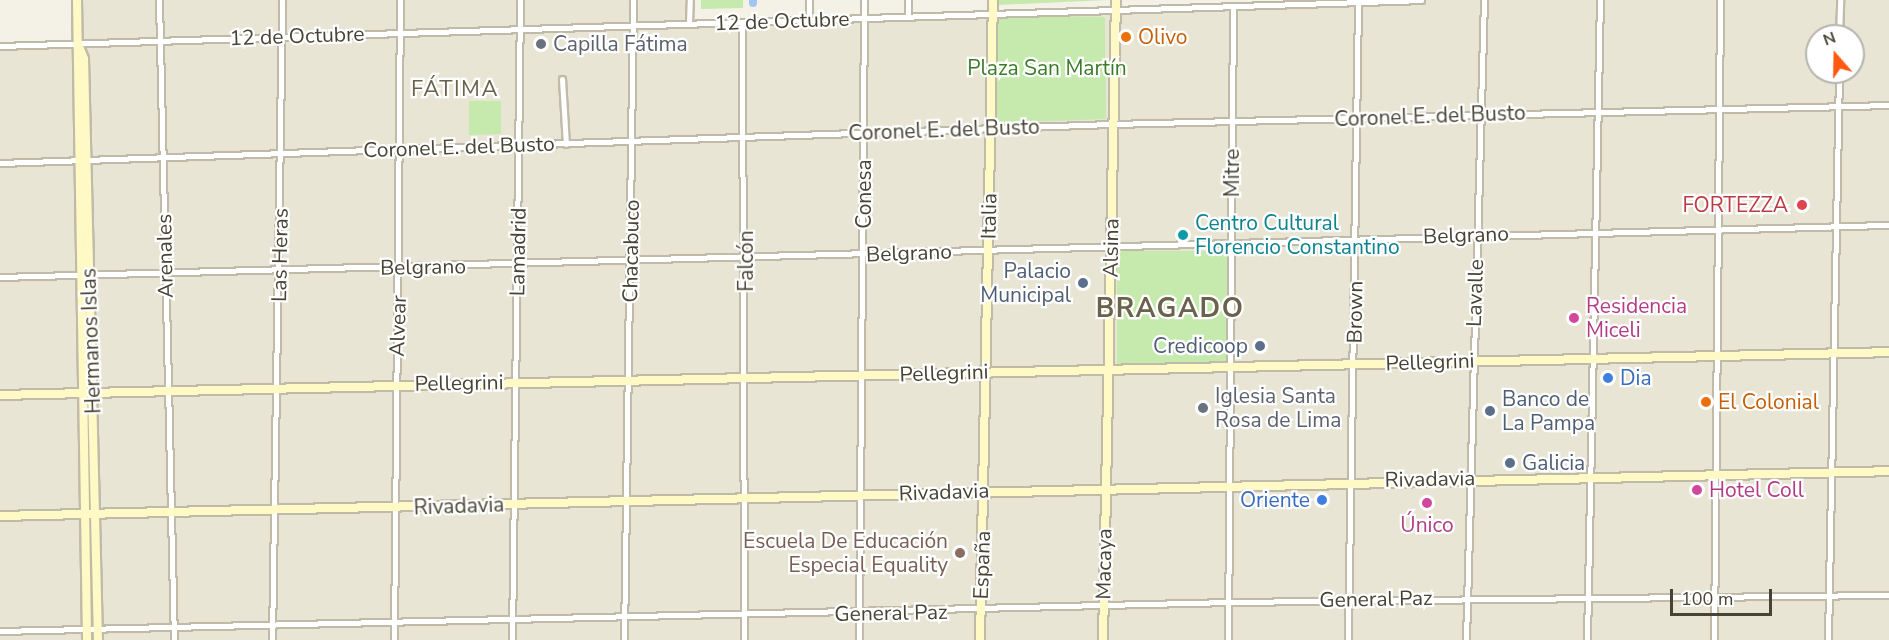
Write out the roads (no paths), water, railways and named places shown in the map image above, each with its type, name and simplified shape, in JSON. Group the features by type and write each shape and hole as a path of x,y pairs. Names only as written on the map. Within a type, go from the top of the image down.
{"main road":[{"name":"Hermanos Islas","path":"77,0 75,160 87,640"},
{"name":"Italia","path":"984,490 993,0"},
{"name":"Alsina","path":"1105,488 1116,4"},
{"name":"Hermanos Islas","path":"77,43 84,59 98,640"},
{"name":"Pellegrini","path":"0,395 167,389 1889,352"},
{"name":"Rivadavia","path":"0,516 745,500 984,490 1353,480 1889,471"},
{"name":"Macaya","path":"1103,640 1105,488"},
{"name":"España","path":"980,640 984,490"}],"street":[{"name":"Arenales","path":"159,0 174,640"},
{"name":"Las Heras","path":"272,640 280,271 282,0"},
{"name":"Alvear","path":"394,640 396,385 400,267 400,0"},
{"name":"Lamadrid","path":"512,640 520,0"},
{"name":"Chacabuco","path":"624,640 633,0"},
{"path":"689,23 690,0"},
{"path":"809,0 809,20"},
{"name":"Conesa","path":"859,640 864,254 864,0"},
{"path":"908,0 908,16"},
{"name":"12 de Octubre","path":"0,46 864,18 993,13 1116,4 1233,7 1421,0"},
{"name":"Lavalle","path":"1466,640 1484,0"},
{"path":"1587,640 1600,0"},
{"path":"1714,640 1720,0"},
{"path":"1839,24 1840,0"},
{"name":"Brown","path":"1348,640 1353,480 1358,1"},
{"name":"Mitre","path":"1228,640 1233,367 1233,7"},
{"name":"Falcón","path":"742,22 746,138 744,640"},
{"path":"562,79 566,144"},
{"path":"1828,640 1839,84"},
{"name":"Coronel E. del Busto","path":"0,163 1113,124 1480,113 1889,105"},
{"name":"Belgrano","path":"0,277 518,265 1477,234 1889,225"},
{"name":"General Paz","path":"0,631 859,615 1228,602 1588,596 1889,595"}],"place":[{"name":"Olivo","path":"1126,37"},
{"name":"Capilla Fátima","path":"541,44"},
{"name":"FORTEZZA","path":"1802,205"},
{"name":"Centro Cultural Florencio Constantino","path":"1183,235"},
{"name":"Palacio Municipal","path":"1083,283"},
{"name":"Residencia Miceli","path":"1574,318"},
{"name":"Credicoop","path":"1260,346"},
{"name":"Dia","path":"1608,378"},
{"name":"El Colonial","path":"1706,402"},
{"name":"Iglesia Santa Rosa de Lima","path":"1203,408"},
{"name":"Banco de La Pampa","path":"1490,411"},
{"name":"Galicia","path":"1510,463"},
{"name":"Hotel Coll","path":"1697,490"},
{"name":"Oriente","path":"1322,500"},
{"name":"Único","path":"1427,503"},
{"name":"Escuela De Educación Especial Equality","path":"960,553"}],"district":[{"name":"FÁTIMA","path":"455,90"},
{"name":"BRAGADO","path":"1170,309"}],"park label":[{"name":"Plaza San Martín","path":"1047,68"}]}
